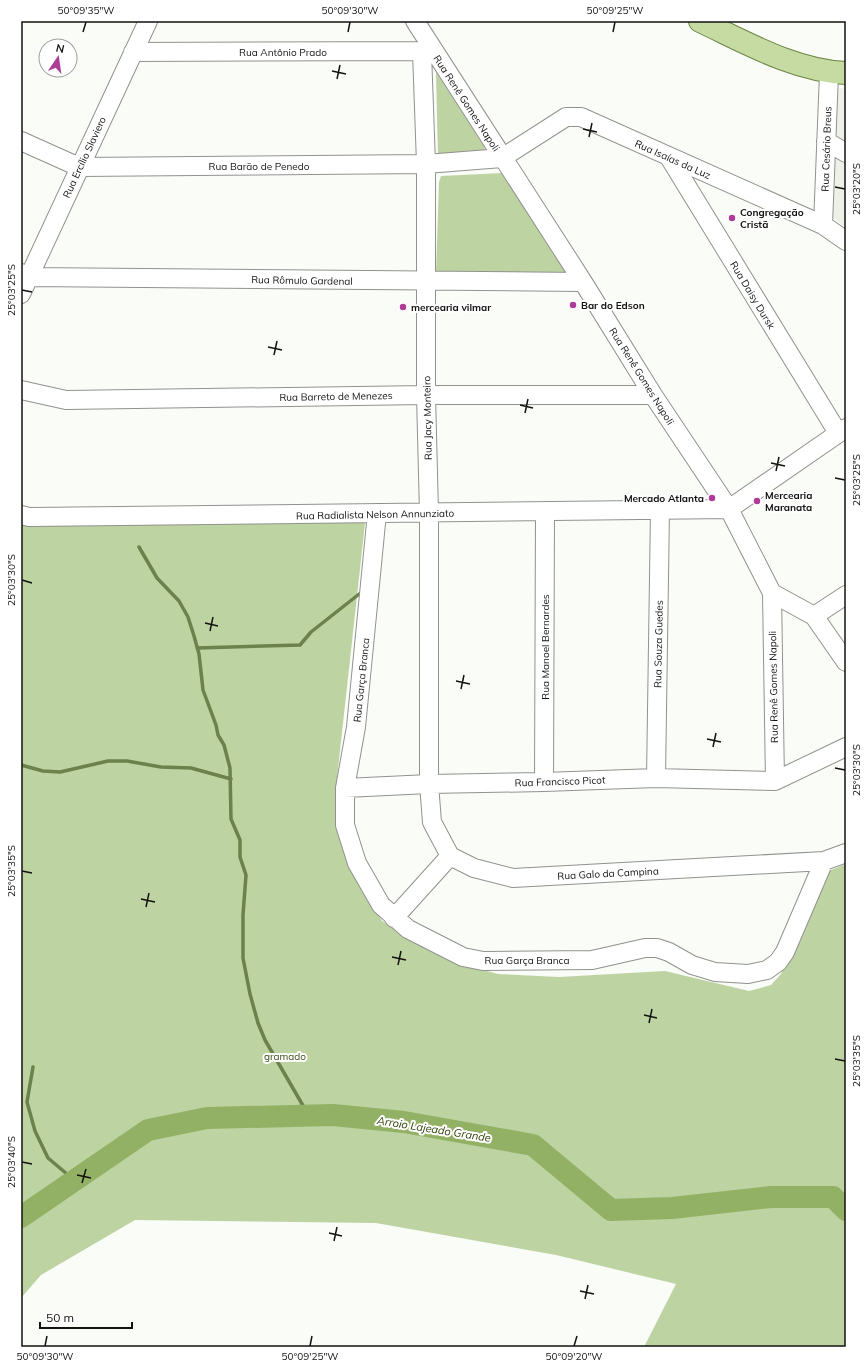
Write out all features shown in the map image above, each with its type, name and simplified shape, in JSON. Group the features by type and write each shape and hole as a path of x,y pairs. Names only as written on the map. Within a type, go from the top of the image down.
{"main road":[{"path":"700,21 786,59 838,73"}],"street":[{"name":"Rua Ercílio Slaviero","path":"21,294 25,275 79,167 148,21"},
{"name":"Rua Renê Gomes Napoli","path":"415,21 428,51 502,158 583,282 653,395 729,509 772,593 775,781"},
{"name":"Rua Antônio Prado","path":"133,52 428,51"},
{"name":"Rua Jacy Monteiro","path":"428,51 425,281 429,513 429,784"},
{"name":"Rua Cesário Breus","path":"823,225 826,141 838,73"},
{"name":"Rua Isaías da Luz","path":"502,158 566,117 581,117 823,225 846,241"},
{"name":"Rua Barão de Penedo","path":"21,141 79,167 426,164 502,158"},
{"path":"826,141 846,153"},
{"name":"Rua Daisy Dursk","path":"668,157 842,431"},
{"name":"Rua Rômulo Gardenal","path":"25,275 583,282"},
{"name":"Rua Barreto de Menezes","path":"21,390 66,400 426,395 653,395"},
{"path":"729,509 842,431"},
{"name":"Rua Radialista Nelson Annunziato","path":"21,515 37,517 729,509"},
{"name":"Rua Souza Guedes","path":"656,778 660,510"},
{"name":"Rua Manoel Bernardes","path":"544,782 545,511"},
{"name":"Rua Garça Branca","path":"377,513 356,727 345,788 345,825 357,863 381,905 408,929 457,954 483,961 592,960 645,948 658,948 669,952 692,965 709,970 748,974 767,970 778,962 785,952 824,861"},
{"path":"772,593 814,616 846,662"},
{"path":"814,616 846,595"},
{"path":"775,781 846,747"},
{"name":"Rua Francisco Picot","path":"345,788 429,784 656,778 775,781"},
{"path":"394,918 450,856 432,822 429,784"},
{"name":"Rua Galo da Campina","path":"450,856 474,868 513,878 824,861 846,853"}],"shaded area":[{"path":"839,88 846,89 846,228 831,216 831,141"}],"green space":[{"path":"436,72 484,146 486,154 438,159"},
{"path":"502,173 572,274 436,273 439,182 441,176"},
{"name":"gramado","path":"21,516 29,519 365,523 336,787 337,820 348,863 382,921 459,963 498,974 559,977 665,971 749,991 771,985 781,974 829,871 846,864 846,1347 644,1347 676,1284 556,1255 376,1223 135,1220 41,1275 21,1298"}],"waterway":[{"path":"139,547 157,578 179,601 188,617 194,636 199,654 203,690 216,725 218,735 224,745 230,768 231,819 240,840 240,857 246,875 243,915 243,958 250,994 258,1023 265,1040 309,1116"},
{"path":"197,648 300,645 311,632 363,591"},
{"path":"21,765 43,771 60,772 108,761 127,761 161,767 191,768 231,779"},
{"path":"33,1067 27,1102 35,1131 48,1158 74,1180"},
{"name":"Arroio Lajeado Grande","path":"21,1217 148,1130 207,1118 333,1115 404,1122 533,1145 611,1210 672,1208 771,1197 833,1197 846,1210"}],"place":[{"name":"Congregação Cristã","path":"732,218"},
{"name":"Bar do Edson","path":"573,305"},
{"name":"mercearia vilmar","path":"403,307"},
{"name":"Mercado Atlanta","path":"712,498"},
{"name":"Mercearia Maranata","path":"757,501"}]}
